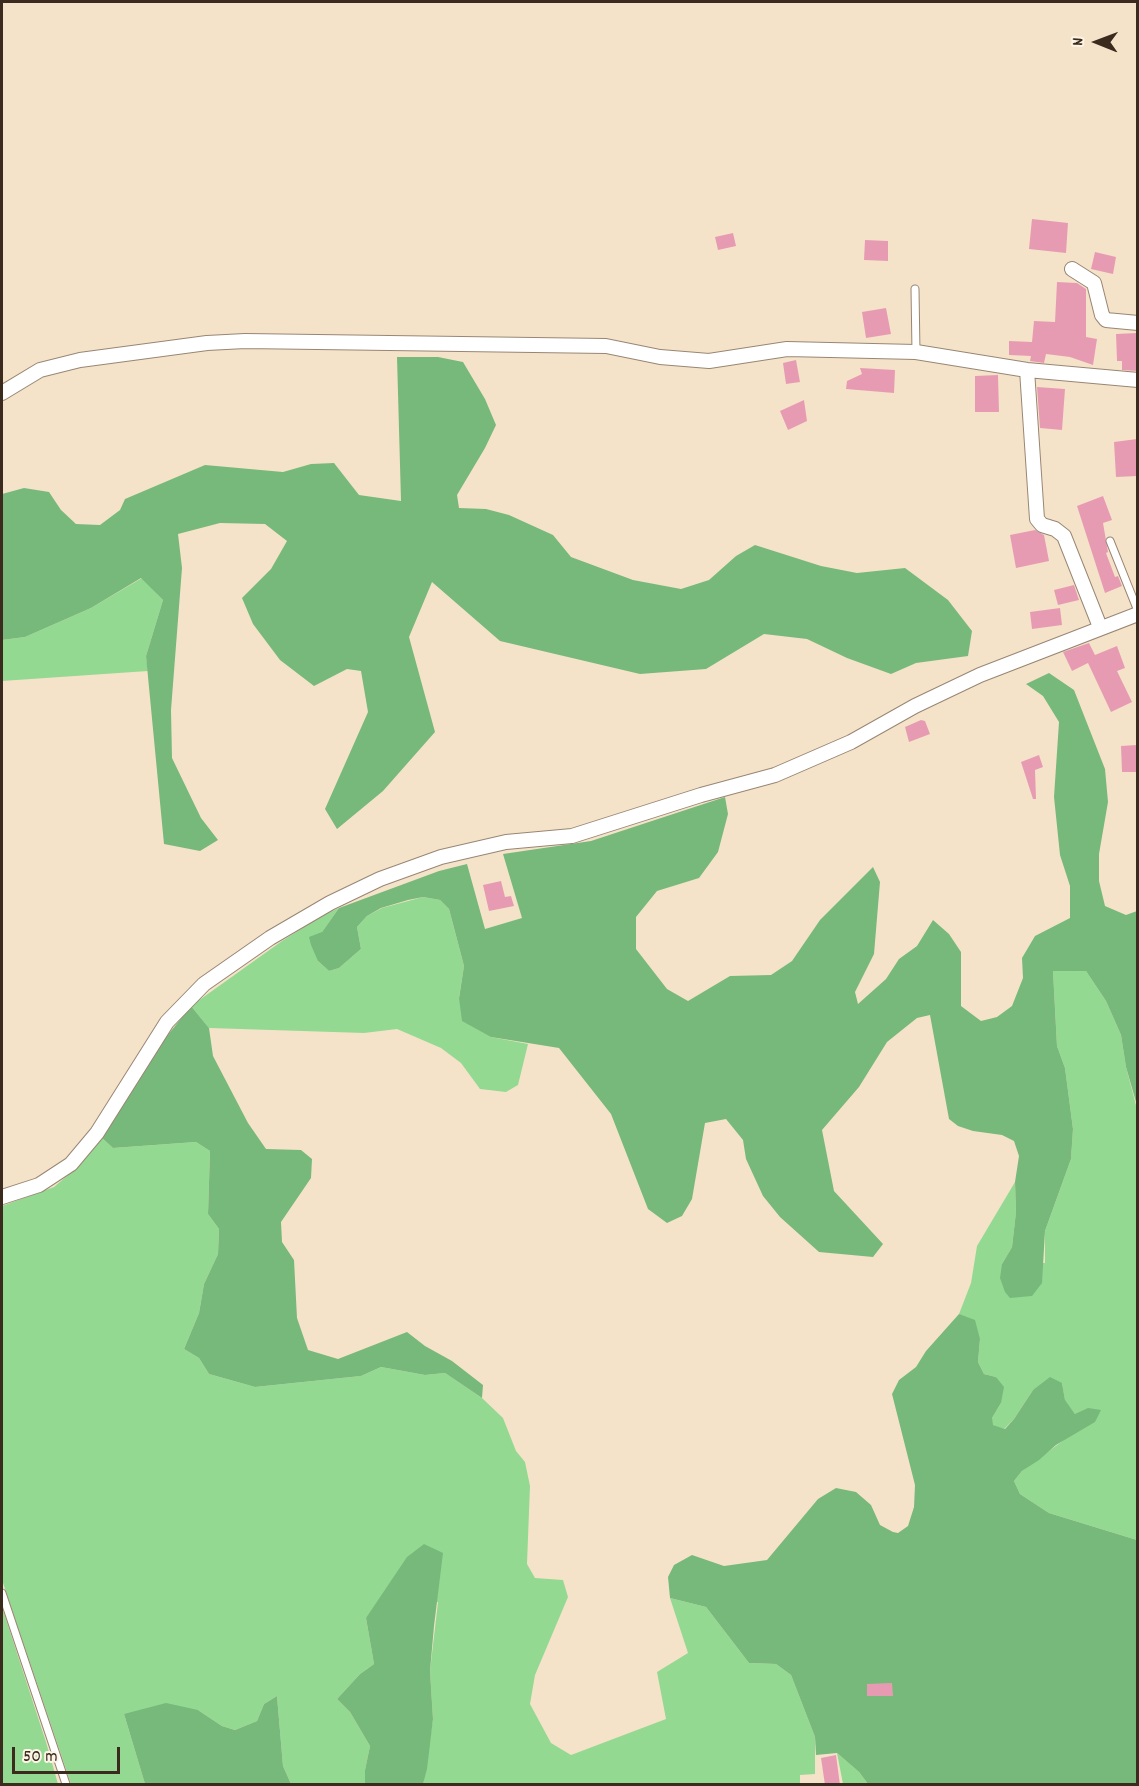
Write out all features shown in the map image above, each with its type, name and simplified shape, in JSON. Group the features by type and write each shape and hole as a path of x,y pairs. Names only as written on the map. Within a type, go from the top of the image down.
{"street":[{"path":"1072,269 1094,283 1101,315 1106,320 1137,322"},
{"path":"2,393 40,370 80,360 217,342 606,346 660,357 709,361 787,349 916,352 1027,370 1137,381"},
{"path":"1027,370 1037,519 1042,525 1055,529 1064,536 1100,627"},
{"path":"2,1197 39,1185 71,1164 97,1133 167,1022 204,984 270,938 330,903 404,869 441,856 506,842 560,838 585,833 701,795 775,775 851,742 929,699 980,675 1137,612"}],"lane":[{"path":"915,289 916,352"},
{"path":"1110,541 1137,612"},
{"path":"2,1593 66,1785"}],"green space":[{"path":"397,357 438,357 463,362 485,399 496,425 457,495 459,508 486,509 509,515 553,535 571,557 633,580 681,589 709,580 736,556 755,545 821,566 857,573 905,568 948,600 972,631 968,656 916,663 891,674 847,658 807,639 764,634 706,669 640,674 500,641 432,582 409,637 435,732 383,791 337,829 325,809 368,712 361,671 347,669 314,686 280,660 253,624 242,598 271,569 287,541 265,524 220,523 178,534 182,568 171,710 172,758 201,818 218,840 200,851 164,844 146,656 163,600 141,578 91,608 25,637 2,640 2,494 24,488 49,492 61,510 76,524 100,525 120,510 125,499 205,465 283,472 311,464 334,463 359,495 401,501"},
{"path":"142,578 163,600 146,656 148,671 2,681 2,640 25,637 91,608"},
{"path":"1049,673 1074,690 1105,769 1108,802 1099,854 1099,881 1105,906 1126,915 1137,911 1138,1109 1126,1067 1121,1035 1106,1001 1086,971 1053,971 1057,1046 1065,1068 1073,1129 1071,1159 1045,1231 1042,1283 1032,1296 1010,1298 1000,1278 1002,1264 1012,1247 1016,1212 1015,1182 1019,1156 1014,1141 1002,1135 973,1131 958,1126 949,1119 930,1015 917,1018 887,1042 859,1087 822,1130 834,1191 883,1244 873,1257 819,1252 780,1217 763,1196 746,1159 743,1140 726,1119 705,1123 692,1199 682,1216 667,1223 648,1209 611,1114 559,1048 491,1037 462,1021 459,998 464,966 449,909 440,900 423,897 408,900 381,908 367,916 357,927 361,949 339,968 329,971 318,961 311,945 309,937 322,932 339,908 439,871 467,864 485,929 522,918 503,854 591,841 725,797 728,814 718,852 699,878 657,891 636,917 636,949 667,989 688,1001 730,976 771,975 792,961 820,920 873,867 880,882 874,954 855,992 858,1004 886,979 899,959 917,946 933,920 949,934 961,952 961,1006 981,1021 997,1017 1012,1006 1023,978 1022,958 1035,936 1070,918 1070,886 1060,855 1054,797 1059,722 1043,696 1026,684"},
{"path":"423,897 440,900 449,909 464,966 459,997 491,1037 528,1044 518,1085 506,1092 480,1089 461,1063 441,1048 397,1029 364,1033 209,1028 191,1006 282,941 323,915 339,908 322,932 318,961 329,971 339,968 361,949 357,927 367,916 382,908"},
{"path":"1053,971 1086,971 1106,1001 1121,1035 1126,1067 1137,1109 1137,1540 1049,1513 1020,1494 1014,1481 1022,1471 1072,1434 1075,1414 1065,1401 1062,1383 1033,1390 1014,1419 1004,1429 992,1425 992,1418 1001,1403 996,1377 984,1374 978,1362 980,1339 959,1314 971,1283 977,1246 1015,1182 1016,1212 1012,1247 1002,1264 1045,1263 1045,1231 1071,1159 1073,1129 1065,1068 1057,1046"},
{"path":"191,1006 209,1028 213,1056 248,1123 266,1149 301,1150 312,1159 311,1178 281,1222 282,1242 294,1260 297,1318 308,1350 338,1359 407,1332 425,1346 452,1361 483,1385 482,1398 445,1373 425,1375 381,1367 361,1376 255,1387 209,1374 199,1358 184,1349 199,1313 204,1284 218,1254 219,1229 208,1214 210,1151 196,1142 113,1148 102,1138 159,1046"},
{"path":"102,1138 113,1148 196,1142 210,1151 208,1214 219,1229 218,1254 204,1284 199,1313 184,1349 199,1358 209,1374 255,1387 361,1376 381,1367 425,1375 445,1373 482,1398 503,1418 516,1451 525,1462 530,1486 527,1564 535,1578 563,1580 568,1597 535,1675 530,1704 551,1743 571,1755 666,1719 657,1672 688,1653 670,1598 706,1607 749,1663 776,1664 791,1675 815,1737 815,1774 800,1775 800,1784 423,1784 433,1719 430,1671 438,1602 366,1618 374,1664 360,1674 337,1699 350,1712 370,1746 365,1770 365,1784 291,1784 283,1766 277,1696 264,1704 257,1721 235,1730 222,1726 198,1710 124,1714 145,1784 71,1784 2,1580 2,1206 54,1187 81,1164"},
{"path":"959,1314 975,1320 980,1339 978,1362 984,1374 996,1377 1004,1387 1001,1403 992,1418 993,1425 1005,1429 1033,1390 1050,1377 1062,1383 1065,1400 1075,1414 1088,1408 1101,1410 1095,1422 1056,1445 1022,1471 1014,1481 1020,1494 1049,1513 1137,1540 1137,1784 868,1784 859,1772 837,1753 816,1755 815,1737 791,1675 776,1664 749,1663 706,1607 670,1598 668,1577 674,1565 692,1555 724,1566 767,1560 818,1499 836,1488 856,1492 871,1505 880,1525 893,1532 898,1533 908,1526 914,1507 915,1485 892,1394 899,1380 916,1367 926,1351"},
{"path":"424,1544 443,1553 430,1671 433,1719 427,1769 423,1784 365,1784 365,1770 370,1746 350,1712 337,1699 360,1674 374,1664 366,1618 407,1557"},
{"path":"2,1607 46,1742 58,1784 2,1784"},
{"path":"277,1696 283,1766 291,1784 145,1784 124,1714 166,1703 198,1710 222,1726 235,1730 257,1721 264,1704"},
{"path":"837,1753 859,1772 868,1784 843,1784"}],"building":[{"path":"1032,219 1068,223 1066,253 1029,249"},
{"path":"733,233 736,246 718,250 715,237"},
{"path":"865,240 888,241 888,261 864,260"},
{"path":"1095,252 1116,257 1113,274 1091,269"},
{"path":"1057,282 1077,283 1086,289 1086,337 1097,339 1093,365 1070,357 1046,354 1044,363 1030,361 1031,356 1009,355 1009,341 1032,342 1034,321 1055,322"},
{"path":"886,308 891,334 866,338 862,312"},
{"path":"1137,333 1137,371 1122,370 1122,361 1117,361 1116,334"},
{"path":"796,360 800,382 786,384 783,363"},
{"path":"860,368 895,370 894,393 846,389 847,381 862,374"},
{"path":"998,375 999,412 975,412 975,376"},
{"path":"1037,387 1065,389 1062,430 1040,428"},
{"path":"804,400 807,421 788,430 780,411"},
{"path":"1137,439 1137,476 1116,477 1114,442"},
{"path":"1103,496 1112,520 1103,523 1108,552 1106,553 1115,577 1118,576 1122,586 1105,593 1077,506"},
{"path":"1035,530 1044,535 1049,561 1016,568 1010,535"},
{"path":"1074,585 1079,600 1058,605 1054,590"},
{"path":"1060,608 1062,625 1032,629 1030,612"},
{"path":"1089,643 1095,655 1117,646 1125,668 1117,671 1132,702 1111,712 1088,663 1072,671 1063,652"},
{"path":"921,720 925,721 930,734 909,742 905,727"},
{"path":"1137,745 1137,772 1122,772 1121,746"},
{"path":"1039,755 1043,767 1035,770 1036,799 1033,799 1021,762"},
{"path":"501,881 505,897 511,896 514,906 489,911 483,885"},
{"path":"892,1683 893,1696 867,1696 867,1684"},
{"path":"836,1755 840,1785 825,1785 821,1758"}]}
